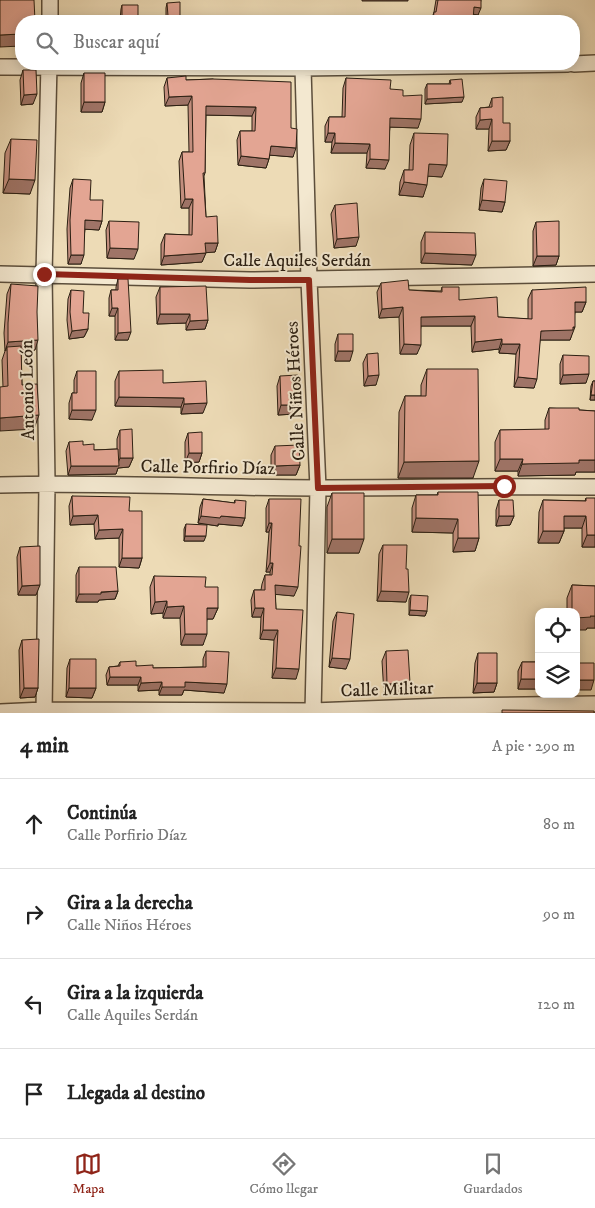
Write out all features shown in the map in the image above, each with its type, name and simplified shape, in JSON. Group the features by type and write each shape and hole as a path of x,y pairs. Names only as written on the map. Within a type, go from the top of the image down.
{"street":[{"path":"50,0 50,15"},
{"path":"580,64 595,63"},
{"path":"0,67 15,67"},
{"name":"Antonio León","path":"44,712 47,484 44,274 49,70"},
{"name":"Calle Niños Héroes","path":"303,70 309,280 318,488 313,712"},
{"name":"Calle Aquiles Serdán","path":"0,274 250,280 595,274"},
{"name":"Calle Porfirio Díaz","path":"0,485 318,488 595,487"},
{"name":"Calle Militar","path":"0,712 313,712 595,704"}],"building":[{"path":"0,0 34,0 35,15 15,15 15,34 0,35"},
{"path":"438,0 481,0 481,8 474,7 473,15 434,15 434,12 436,12"},
{"path":"180,2 180,15 168,15 167,3"},
{"path":"122,5 138,5 138,15 122,15"},
{"path":"23,70 36,70 37,94 24,95"},
{"path":"84,73 105,73 105,102 84,102"},
{"path":"186,76 186,80 213,79 291,82 291,128 297,129 296,148 271,146 269,159 241,156 240,131 255,131 256,107 206,106 205,173 203,173 206,217 217,216 218,243 205,243 206,253 164,256 165,234 192,235 193,199 185,199 182,152 193,152 192,96 169,97 167,78"},
{"path":"346,78 391,80 390,89 403,90 403,96 422,95 421,119 390,118 389,160 370,159 370,144 335,143 335,133 328,133 329,117 345,117"},
{"path":"462,79 464,97 427,99 427,84 451,84 450,80"},
{"path":"503,97 503,123 510,123 510,141 492,141 492,119 480,120 480,108 492,107 492,98"},
{"path":"414,133 448,134 447,165 429,164 427,185 404,182 404,170 413,170"},
{"path":"11,139 37,140 35,180 9,179"},
{"path":"73,179 91,180 90,200 103,200 102,221 85,220 84,255 71,255 70,220"},
{"path":"484,179 507,181 505,202 482,200"},
{"path":"357,203 359,237 337,239 335,205"},
{"path":"109,221 139,222 138,249 110,248"},
{"path":"559,221 559,256 537,256 536,222"},
{"path":"425,232 475,233 476,255 425,253"},
{"path":"118,279 128,279 131,332 118,333 118,308 112,308 111,290 118,290"},
{"path":"408,280 409,290 442,292 442,287 459,287 459,300 497,297 498,317 532,319 532,290 586,287 586,302 575,302 575,327 573,327 573,330 541,331 537,379 518,377 520,344 502,344 502,339 475,342 475,316 421,317 421,345 404,344 403,307 382,309 381,283"},
{"path":"11,284 38,286 38,340 8,342"},
{"path":"206,286 208,320 190,321 190,314 160,314 160,287"},
{"path":"71,290 84,291 83,313 89,313 88,329 72,331 70,312"},
{"path":"338,334 353,334 353,351 338,351"},
{"path":"21,346 22,385 37,384 39,415 0,418 0,387 8,386 7,347"},
{"path":"378,353 379,375 368,376 367,354"},
{"path":"563,355 589,356 589,374 563,375"},
{"path":"427,369 478,369 479,461 404,462 405,396 426,396"},
{"path":"163,370 163,383 206,381 207,403 184,404 184,398 119,397 119,371"},
{"path":"77,371 96,371 96,410 72,410 72,393 77,393"},
{"path":"298,375 299,405 281,405 280,376"},
{"path":"593,381 595,381 595,395 591,395"},
{"path":"549,408 579,408 579,410 595,411 595,460 579,460 579,463 522,464 523,459 500,459 500,430 549,429"},
{"path":"132,429 133,458 120,458 120,430"},
{"path":"202,432 202,453 189,453 188,433"},
{"path":"83,441 83,445 94,444 94,450 118,449 119,466 71,466 69,442"},
{"path":"299,445 300,465 275,466 275,446"},
{"path":"438,492 478,492 479,538 458,538 458,519 416,518 416,495 438,495"},
{"path":"332,493 364,493 364,539 332,539"},
{"path":"72,496 130,497 129,511 142,511 142,558 122,558 123,529 99,530 98,515 73,516"},
{"path":"586,498 595,498 595,535 587,535 586,516 564,516 564,531 543,531 543,500 586,501"},
{"path":"203,499 235,503 235,500 246,501 245,518 201,516"},
{"path":"269,499 301,499 299,546 301,546 298,587 275,585 276,609 303,610 299,669 276,668 278,630 263,630 264,608 255,608 254,590 265,590 265,575 272,575 273,563 270,563 272,523 269,523"},
{"path":"499,500 513,500 514,516 499,516"},
{"path":"186,524 207,525 206,536 185,536"},
{"path":"383,545 407,545 406,569 408,569 409,592 381,591"},
{"path":"40,546 40,585 22,586 20,547"},
{"path":"79,567 116,567 118,591 101,592 101,594 79,594"},
{"path":"154,576 206,577 205,587 218,587 218,608 207,608 207,634 185,634 184,606 167,607 167,601 155,602"},
{"path":"572,585 595,586 595,616 580,618 580,608 572,608"},
{"path":"411,595 428,596 427,611 410,610"},
{"path":"337,612 354,614 350,659 332,658"},
{"path":"39,639 38,688 24,688 22,640"},
{"path":"408,650 410,683 387,684 386,651"},
{"path":"206,651 229,652 227,684 185,682 185,687 162,687 162,682 141,683 141,677 110,677 109,667 120,666 120,662 136,661 136,666 153,665 153,668 206,667"},
{"path":"478,653 497,653 497,683 477,683"},
{"path":"70,659 96,659 96,688 69,688"},
{"path":"522,662 535,662 535,679 521,679"},
{"path":"580,663 594,663 594,680 580,680"},
{"path":"502,710 594,711 594,713 502,713"}],"route":[{"path":"44,274 309,280 318,488 504,486"}]}
